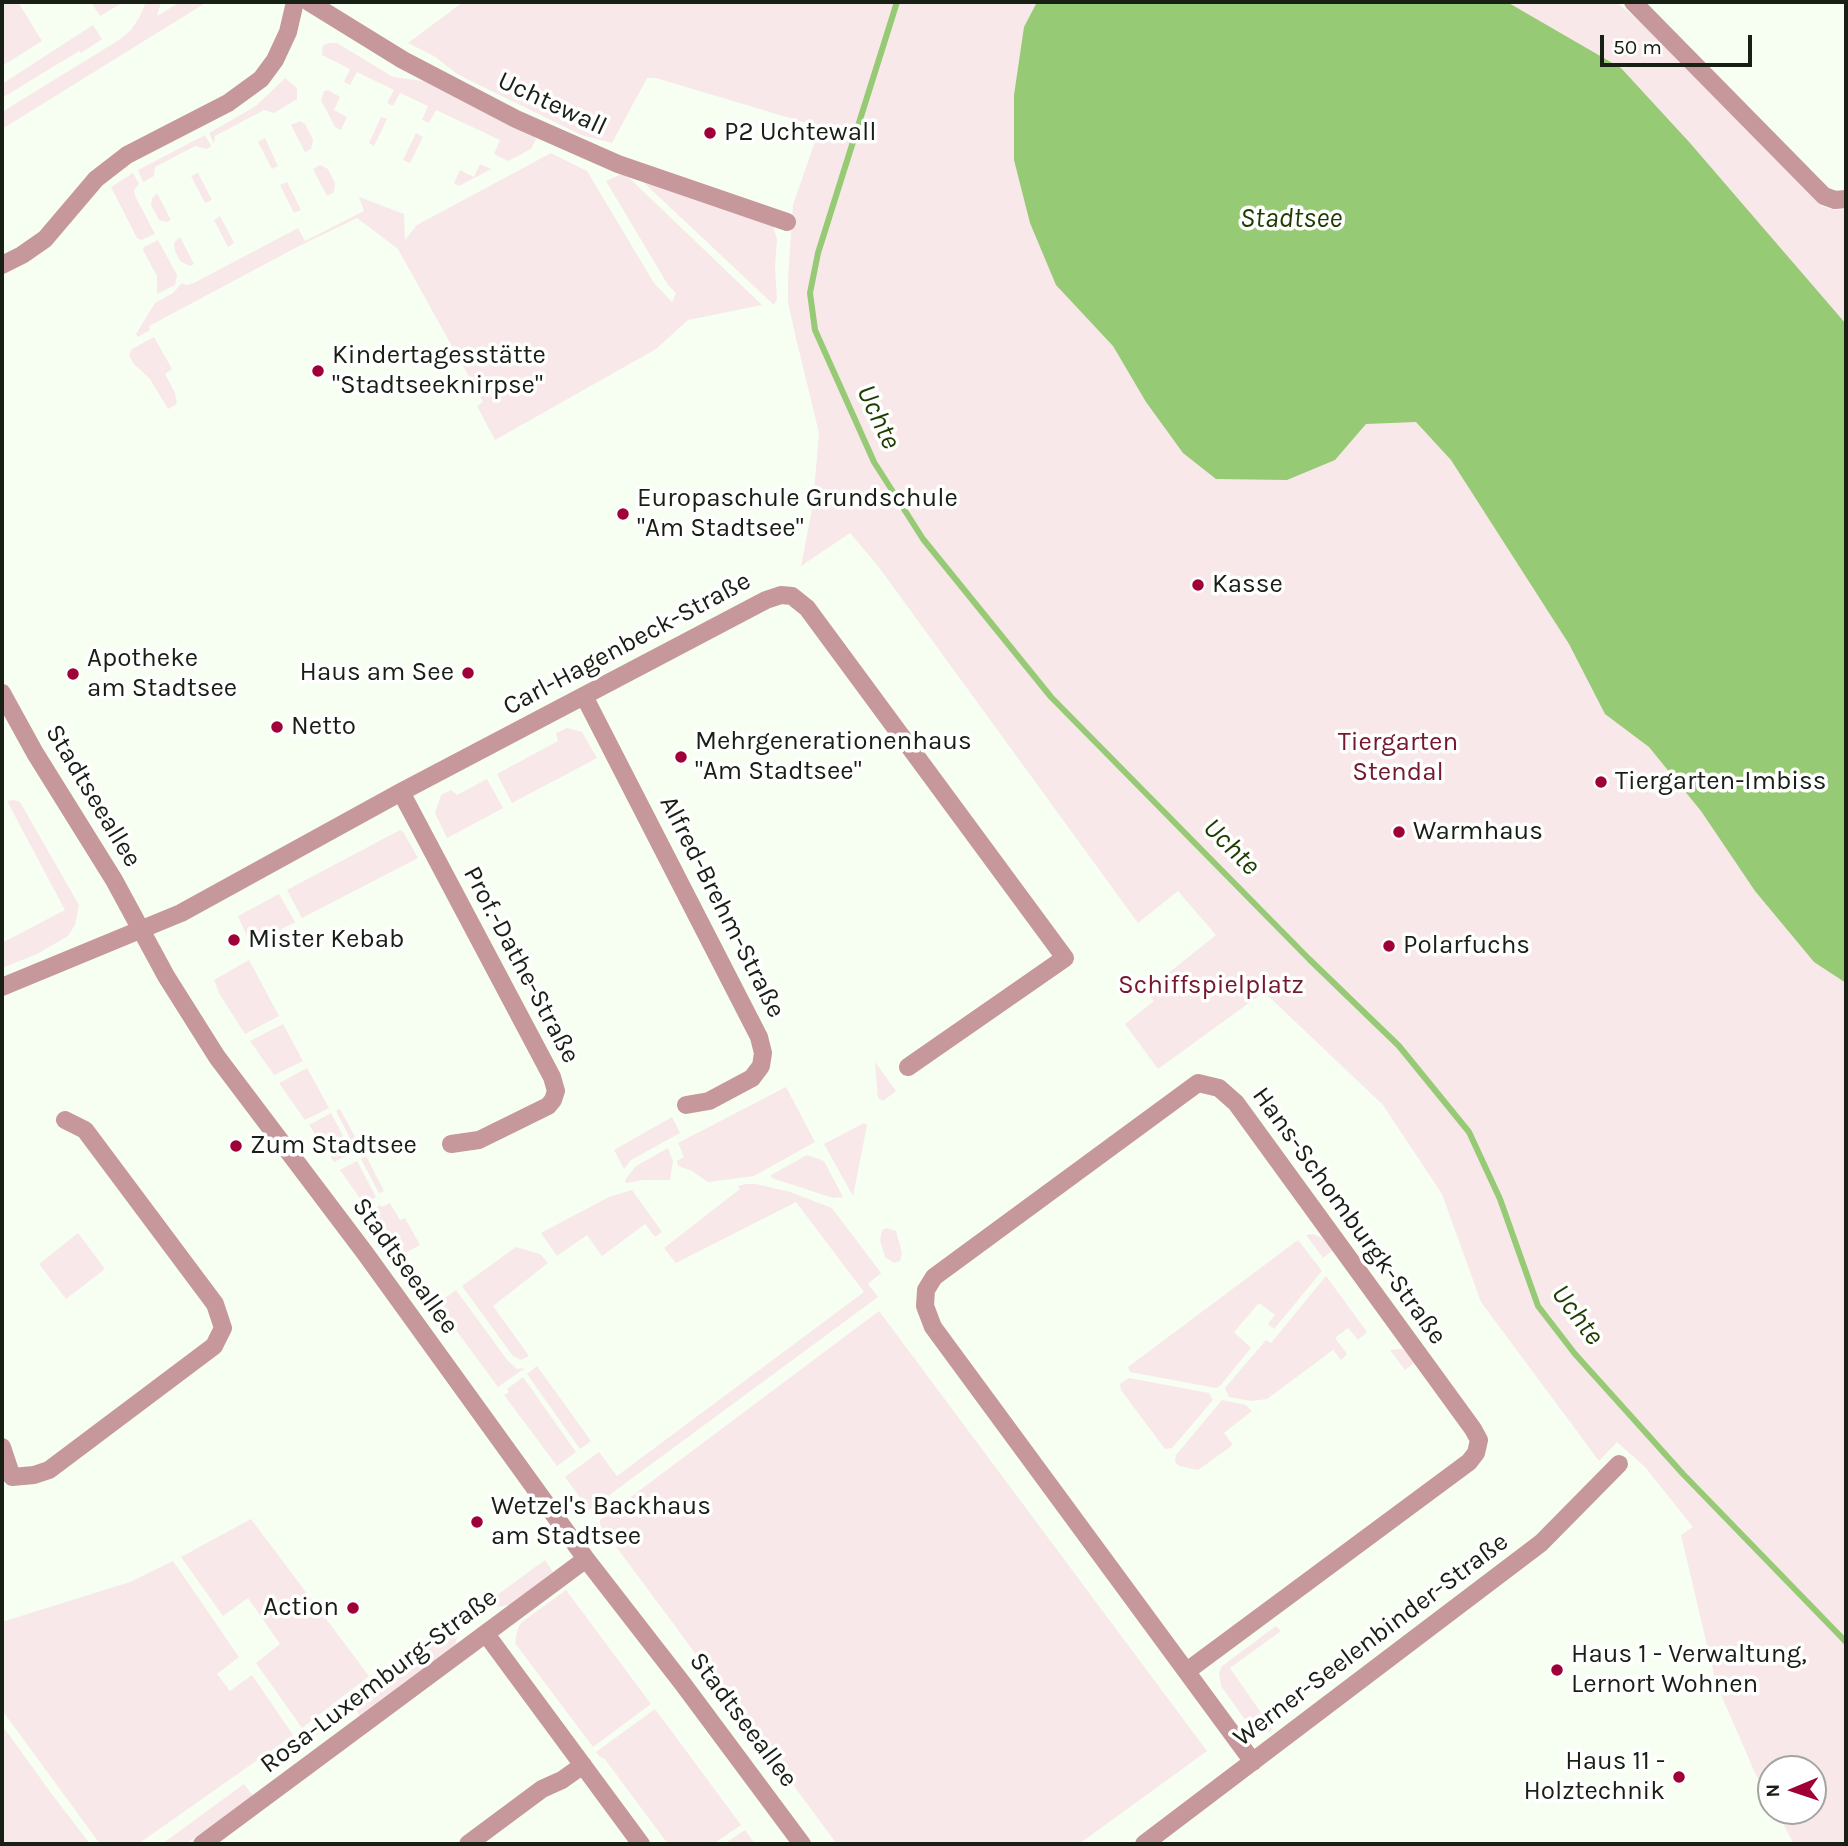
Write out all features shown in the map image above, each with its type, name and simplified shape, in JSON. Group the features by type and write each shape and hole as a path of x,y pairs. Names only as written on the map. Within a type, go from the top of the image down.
{"street":[{"path":"2,265 45,239 96,179 127,155 228,103 261,79 275,60 288,32 295,2"},
{"name":"Uchtewall","path":"309,2 403,60 516,119 618,164 787,222"},
{"path":"1633,2 1824,196 1835,200 1846,199"},
{"name":"Carl-Hagenbeck-Straße","path":"2,987 181,913 401,792 765,600 781,595 792,596 807,608 1065,958 908,1067"},
{"name":"Stadtseeallee","path":"2,694 191,1018 232,1079 365,1253 586,1559 802,1844"},
{"name":"Alfred-Brehm-Straße","path":"584,696 763,1053 761,1066 752,1078 709,1101 686,1105"},
{"name":"Prof.-Dathe-Straße","path":"401,792 552,1077 556,1091 548,1106 479,1140 451,1144"},
{"name":"Hans-Schomburgk-Straße","path":"1187,1671 1469,1462 1476,1453 1479,1440 1236,1103 1219,1088 1198,1083 934,1277 926,1290 925,1306 933,1327 1253,1762"},
{"path":"2,1447 12,1477 34,1475 49,1470 214,1346 223,1328 215,1304 85,1130 65,1120"},
{"name":"Werner-Seelenbinder-Straße","path":"1144,1844 1541,1543 1619,1464"},
{"name":"Rosa-Luxemburg-Straße","path":"202,1844 586,1559"},
{"path":"486,1634 640,1844"},
{"path":"468,1844 541,1789 562,1780 583,1765"}],"green space":[{"path":"2,2 18,2 42,41 2,66"},
{"path":"91,2 124,2 100,16"},
{"path":"146,2 161,2 157,16 180,2 207,2 2,129 2,112 119,40 131,30"},
{"path":"463,2 1616,2 1643,24 1822,206 1835,210 1846,209 1846,1844 1794,1844 1784,1825 1827,1825 1827,1755 1757,1755 1757,1777 1716,1683 1681,1535 1693,1527 1645,1467 1617,1442 1599,1461 1481,1302 1442,1194 1383,1105 1264,992 1158,1069 1125,1024 1154,1001 1146,991 1216,935 1178,891 1138,923 878,566 850,533 801,566 813,504 819,433 788,302 788,279 793,205 820,127 656,78 647,78 612,143 581,135 457,74 434,56 408,43"},
{"path":"93,25 102,39 2,98 2,84"},
{"path":"337,43 393,77 424,81 531,134 536,139 531,149 508,161 494,154 500,140 436,110 429,123 422,120 428,106 400,93 393,106 387,103 394,90 357,72 350,85 344,82 350,69 322,55 323,45"},
{"path":"285,78 297,88 297,99 274,113 264,110 215,136 214,144 209,133 256,106"},
{"path":"328,90 340,97 334,110 347,117 341,130 335,127 321,100 324,91"},
{"path":"381,117 387,119 374,146 369,143"},
{"path":"300,121 305,124 313,140 311,149 305,152 291,125"},
{"path":"416,133 423,137 410,163 403,160"},
{"path":"205,135 211,146 207,149 195,146 155,167 154,176 143,182 138,170"},
{"path":"265,138 278,166 272,169 258,142"},
{"path":"551,153 587,171 654,283 672,302 676,293 668,285 606,181 624,173 762,305 688,320 656,349 495,440 477,406 483,402 398,249 357,218 149,326 150,330 138,337 136,334 155,303 173,293 182,283 194,283 298,228 305,241 364,211 359,197 404,214 405,240 417,225"},
{"path":"480,164 491,169 459,186 454,183 460,170 474,177"},
{"path":"320,165 328,169 335,183 334,192 327,196 313,169"},
{"path":"133,173 139,184 134,190 135,196 155,234 141,240 137,238 111,187"},
{"path":"198,173 212,200 205,203 191,176"},
{"path":"641,180 773,226 777,239 777,299 774,305"},
{"path":"287,182 301,210 294,213 280,185"},
{"path":"157,193 171,220 167,222 159,220 151,205 152,198"},
{"path":"220,216 234,243 228,247 214,220"},
{"path":"180,237 194,264 190,266 180,261 175,251 174,243"},
{"path":"158,240 177,275 175,285 157,294 157,276 143,250"},
{"path":"154,337 172,369 165,374 175,393 177,404 168,409 150,379 133,363 129,355 132,349"},
{"path":"567,728 582,732 597,758 512,803 497,774 558,741 556,733"},
{"path":"487,779 503,808 447,838 435,813 441,795 451,790 457,795"},
{"path":"7,801 20,802 79,905 75,925 68,936 37,954 2,968 2,943 65,910"},
{"path":"400,830 418,858 302,918 287,890"},
{"path":"279,894 295,922 251,945 238,916"},
{"path":"249,960 279,1016 245,1034 220,995 214,980"},
{"path":"283,1024 303,1061 274,1075 250,1041"},
{"path":"875,1062 896,1091 883,1101 878,1098"},
{"path":"307,1068 329,1108 305,1120 279,1083"},
{"path":"786,1087 815,1142 754,1176 708,1182 692,1171 678,1166 677,1161 684,1157 678,1143"},
{"path":"340,1109 359,1144 354,1146 336,1111"},
{"path":"331,1113 352,1153 334,1162 309,1125"},
{"path":"672,1117 680,1133 631,1160 624,1169 614,1150"},
{"path":"864,1123 867,1125 853,1196 824,1144"},
{"path":"668,1148 673,1161 670,1180 626,1183 625,1180 636,1166"},
{"path":"807,1155 824,1161 843,1197 833,1198 772,1178 771,1175"},
{"path":"366,1156 384,1191 379,1193 361,1159"},
{"path":"357,1161 376,1197 364,1204 340,1170"},
{"path":"746,1184 790,1192 832,1208 881,1273 868,1284 878,1297 589,1510 565,1477 599,1452 617,1476 864,1292 796,1202 676,1263 664,1248 740,1189 738,1186"},
{"path":"632,1190 662,1232 655,1237 645,1224 602,1256 587,1235 557,1256 541,1233 609,1197"},
{"path":"390,1203 400,1220 405,1218 420,1245 401,1255 369,1212 380,1205 382,1207"},
{"path":"887,1228 896,1231 902,1253 900,1261 894,1263 885,1257 880,1240 882,1230"},
{"path":"78,1233 105,1269 66,1299 39,1264"},
{"path":"1313,1234 1326,1240 1333,1250 1323,1258 1306,1235"},
{"path":"1298,1240 1322,1271 1274,1329 1268,1324 1275,1315 1259,1303 1234,1332 1251,1348 1220,1386 1216,1388 1130,1372 1128,1367"},
{"path":"516,1247 540,1254 548,1263 493,1306 529,1356 521,1360 513,1356 462,1286"},
{"path":"1326,1276 1367,1332 1358,1340 1348,1328 1335,1338 1347,1354 1341,1360 1333,1350 1267,1399 1252,1401 1229,1397 1225,1388 1266,1340 1271,1343"},
{"path":"456,1290 508,1361 517,1369 525,1368 498,1387 439,1307 443,1304 441,1301"},
{"path":"879,1311 1207,1751 1079,1844 837,1844 600,1525 600,1520"},
{"path":"1390,1350 1407,1351 1415,1362 1405,1370"},
{"path":"537,1366 591,1441 580,1449 527,1374"},
{"path":"523,1377 576,1452 557,1466 504,1395 509,1392 507,1389"},
{"path":"1129,1378 1209,1393 1213,1400 1172,1448 1165,1449 1121,1390 1120,1384"},
{"path":"1222,1400 1246,1405 1252,1411 1224,1433 1233,1445 1198,1470 1179,1466 1175,1462 1176,1455"},
{"path":"251,1519 369,1676 302,1728 256,1663 280,1644 248,1598 223,1616 181,1557"},
{"path":"545,1560 553,1572 510,1605 495,1607 485,1604"},
{"path":"173,1561 239,1657 217,1674 230,1691 252,1675 293,1735 138,1844 100,1844 2,1710 2,1622 130,1582"},
{"path":"566,1590 651,1704 593,1747 515,1643 522,1622"},
{"path":"460,1626 455,1645 361,1717 352,1705"},
{"path":"1276,1626 1281,1631 1230,1668 1273,1730 1261,1734 1251,1728 1221,1686 1219,1673 1222,1666"},
{"path":"655,1709 741,1825 713,1844 668,1844 604,1758 596,1752"},
{"path":"2,1725 51,1793 90,1844 2,1844"},
{"path":"244,1784 253,1796 186,1844 162,1844"},
{"path":"745,1830 755,1844 724,1844"}],"water":[{"name":"Stadtsee","path":"1037,2 1507,2 1621,68 1690,143 1846,324 1846,983 1814,962 1755,891 1701,811 1649,747 1605,714 1569,644 1451,460 1416,422 1366,424 1335,460 1287,480 1216,479 1183,453 1146,402 1113,346 1056,285 1030,223 1014,160 1014,95 1024,27"}],"waterway":[{"name":"Uchte","path":"897,2 818,253 810,293 815,330 874,462 923,539 1051,697 1309,959 1399,1046 1469,1132 1500,1199 1538,1306 1575,1354 1683,1474 1846,1642"}],"place":[{"name":"P2 Uchtewall","path":"710,133"},
{"name":"Kindertagesstätte \"Stadtseeknirpse\"","path":"318,371"},
{"name":"Europaschule Grundschule \"Am Stadtsee\"","path":"623,514"},
{"name":"Kasse","path":"1198,585"},
{"name":"Haus am See","path":"468,673"},
{"name":"Apotheke am Stadtsee","path":"73,674"},
{"name":"Netto","path":"277,727"},
{"name":"Mehrgenerationenhaus \"Am Stadtsee\"","path":"681,757"},
{"name":"Tiergarten-Imbiss","path":"1601,782"},
{"name":"Warmhaus","path":"1399,832"},
{"name":"Mister Kebab","path":"234,940"},
{"name":"Polarfuchs","path":"1389,946"},
{"name":"Zum Stadtsee","path":"236,1146"},
{"name":"Wetzel's Backhaus am Stadtsee","path":"477,1522"},
{"name":"Action","path":"353,1608"},
{"name":"Haus 1 - Verwaltung, Lernort Wohnen","path":"1557,1670"},
{"name":"Haus 11 - Holztechnik","path":"1679,1777"}],"park label":[{"name":"Tiergarten Stendal","path":"1398,758"},
{"name":"Schiffspielplatz","path":"1211,986"}]}
